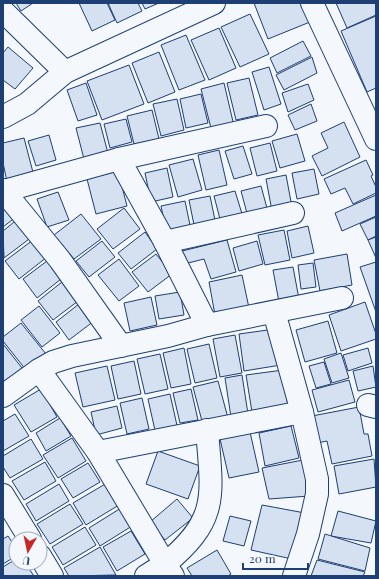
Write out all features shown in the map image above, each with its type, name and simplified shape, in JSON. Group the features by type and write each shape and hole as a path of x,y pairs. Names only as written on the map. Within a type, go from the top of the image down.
{"street":[{"path":"3,117 27,104 65,72 214,3"},
{"path":"312,3 376,139"},
{"path":"3,11 65,72"},
{"path":"121,346 60,260 3,191 119,160 266,126"},
{"path":"119,160 166,242 207,325"},
{"path":"166,242 293,213"},
{"path":"3,396 39,370 53,362 72,356 168,336 207,325 342,298"},
{"path":"274,312 302,412 317,479 317,494 308,534 294,576"},
{"path":"39,370 98,452 169,570"},
{"path":"98,452 302,412"},
{"path":"146,576 169,570 200,528 210,506 211,485 207,430"},
{"path":"3,494 25,531"}],"building":[{"path":"16,3 33,3 21,11"},
{"path":"79,3 107,3 115,20 92,31"},
{"path":"108,3 138,3 142,11 117,23"},
{"path":"142,3 159,3 145,9"},
{"path":"254,3 301,3 310,22 268,39"},
{"path":"336,3 376,3 376,15 347,28"},
{"path":"250,14 269,54 240,67 221,27"},
{"path":"376,16 376,88 367,92 341,31"},
{"path":"219,28 236,68 209,80 191,40"},
{"path":"186,35 205,80 179,90 161,45"},
{"path":"303,41 311,56 277,73 270,58"},
{"path":"8,47 33,68 15,89 3,80 3,53"},
{"path":"159,52 175,92 148,103 132,63"},
{"path":"312,57 317,73 284,90 276,75"},
{"path":"129,65 144,104 102,120 87,81"},
{"path":"269,67 281,104 264,110 252,72"},
{"path":"249,78 258,115 236,120 227,83"},
{"path":"86,83 97,115 78,121 67,90"},
{"path":"224,83 234,126 212,132 201,89"},
{"path":"308,84 314,100 288,112 282,93"},
{"path":"201,94 208,123 186,128 180,99"},
{"path":"177,99 184,130 161,136 153,104"},
{"path":"311,104 317,121 295,130 288,115"},
{"path":"152,110 159,139 134,144 127,116"},
{"path":"126,119 132,142 110,148 104,124"},
{"path":"344,122 360,157 322,176 312,156 328,148 321,133"},
{"path":"100,123 109,157 85,163 76,128"},
{"path":"297,134 305,161 280,168 272,141"},
{"path":"49,135 56,160 36,166 28,141"},
{"path":"24,138 35,180 8,186 3,163 3,143"},
{"path":"270,143 277,171 257,176 250,148"},
{"path":"243,146 252,174 234,179 225,151"},
{"path":"219,150 227,185 206,190 198,155"},
{"path":"193,159 202,190 178,197 169,165"},
{"path":"366,160 373,175 371,176 376,187 376,193 353,204 345,188 331,194 324,179"},
{"path":"167,168 173,197 151,202 145,173"},
{"path":"314,169 319,194 297,199 292,173"},
{"path":"118,171 127,206 96,214 87,179"},
{"path":"286,175 292,207 272,211 266,179"},
{"path":"261,186 268,212 248,217 241,191"},
{"path":"235,191 243,217 221,223 214,196"},
{"path":"58,192 69,220 47,227 37,199"},
{"path":"376,195 376,216 342,231 335,213"},
{"path":"210,196 216,225 195,230 189,200"},
{"path":"3,199 16,217 3,227"},
{"path":"185,201 191,230 167,235 161,206"},
{"path":"124,208 140,229 113,249 97,229"},
{"path":"81,214 101,239 74,259 54,235"},
{"path":"376,217 376,236 368,240 360,224"},
{"path":"19,218 33,236 4,258 3,231"},
{"path":"308,226 314,253 292,258 287,231"},
{"path":"284,230 290,260 265,265 258,235"},
{"path":"145,232 157,249 131,269 118,253"},
{"path":"376,237 376,258 368,240"},
{"path":"33,240 47,257 19,279 5,261"},
{"path":"227,240 236,272 211,279 204,259 188,263 182,251"},
{"path":"102,241 115,257 89,277 76,261"},
{"path":"257,241 263,264 239,271 233,248"},
{"path":"156,254 172,274 148,292 132,272"},
{"path":"347,254 352,285 320,291 314,260"},
{"path":"119,259 139,286 119,301 98,275"},
{"path":"47,261 61,279 37,298 23,279"},
{"path":"376,262 376,312 360,267"},
{"path":"313,263 316,287 301,289 298,265"},
{"path":"293,267 299,299 279,302 273,270"},
{"path":"242,275 249,308 215,315 209,282"},
{"path":"67,278 82,298 53,320 38,301"},
{"path":"180,292 184,315 159,319 155,296"},
{"path":"151,297 157,325 130,331 124,303"},
{"path":"84,300 98,318 69,340 56,322"},
{"path":"365,302 376,334 376,339 341,351 329,315"},
{"path":"39,306 60,333 42,347 21,320"},
{"path":"328,321 337,353 305,362 296,330"},
{"path":"21,323 46,354 26,370 3,341 3,337"},
{"path":"275,329 281,365 244,371 239,334"},
{"path":"235,335 242,373 220,377 213,339"},
{"path":"3,344 22,368 4,382 3,380"},
{"path":"209,344 217,378 195,383 187,349"},
{"path":"184,348 191,384 171,388 163,353"},
{"path":"368,348 372,363 348,371 343,355"},
{"path":"341,353 349,378 332,383 324,359"},
{"path":"160,354 168,389 145,394 137,359"},
{"path":"134,361 141,394 118,399 111,366"},
{"path":"324,362 331,384 316,388 309,366"},
{"path":"107,366 115,400 83,407 75,373"},
{"path":"373,366 376,387 358,391 353,371"},
{"path":"283,370 288,407 252,412 246,375"},
{"path":"242,375 248,414 231,417 225,378"},
{"path":"349,380 355,402 318,412 312,390"},
{"path":"218,381 228,418 203,425 193,387"},
{"path":"41,389 57,417 31,432 14,405"},
{"path":"191,389 198,420 180,423 173,393"},
{"path":"170,394 178,430 156,435 148,399"},
{"path":"142,398 149,429 127,434 120,403"},
{"path":"117,406 122,428 96,435 91,412"},
{"path":"359,407 364,434 368,434 372,456 332,464 327,441 317,443 312,416"},
{"path":"15,414 29,436 3,451 3,421"},
{"path":"60,418 71,436 46,451 36,433"},
{"path":"291,426 299,458 265,466 259,433"},
{"path":"250,432 259,472 229,478 220,439"},
{"path":"72,438 86,461 58,478 43,455"},
{"path":"31,439 43,459 10,478 3,467 3,456"},
{"path":"158,451 200,466 188,499 146,484"},
{"path":"374,459 376,487 339,494 334,466"},
{"path":"303,460 309,496 269,499 262,468"},
{"path":"45,462 56,481 24,500 12,481"},
{"path":"88,463 100,482 73,498 61,479"},
{"path":"107,483 119,505 86,525 73,503"},
{"path":"59,484 69,501 36,521 26,504"},
{"path":"177,499 193,518 165,540 150,522"},
{"path":"70,504 83,524 50,544 48,541 48,531 42,531 37,524"},
{"path":"262,505 305,513 292,559 251,550"},
{"path":"121,508 132,526 100,546 89,528"},
{"path":"338,511 376,521 371,543 331,536"},
{"path":"230,516 251,521 244,546 223,541"},
{"path":"85,527 96,545 63,565 52,547"},
{"path":"131,531 145,554 117,571 103,547"},
{"path":"325,534 370,548 365,571 318,559"},
{"path":"8,536 8,561 3,564 3,539"},
{"path":"100,547 116,575 69,576 64,568"},
{"path":"217,550 231,574 228,576 192,576 187,568"},
{"path":"317,560 365,572 363,576 311,576"},
{"path":"8,564 8,571 31,571 34,576 3,576 3,567"}]}
